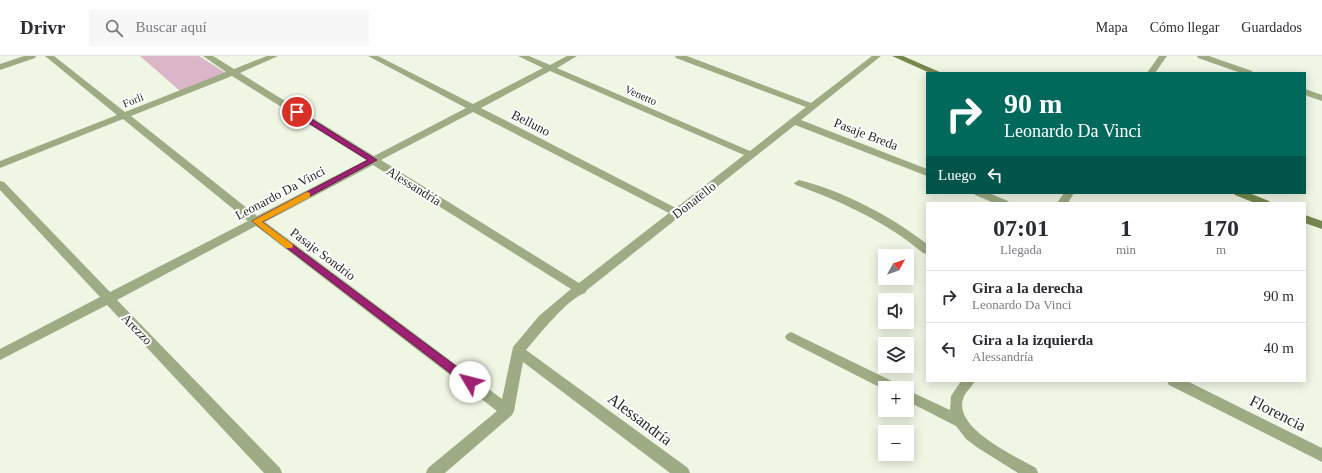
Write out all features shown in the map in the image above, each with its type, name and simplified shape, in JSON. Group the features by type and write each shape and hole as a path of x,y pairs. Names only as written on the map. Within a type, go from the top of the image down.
{"street":[{"path":"0,66 32,56"},
{"name":"Pasaje Sondrio","path":"50,56 256,221 508,411"},
{"name":"Alessandría","path":"207,56 581,290"},
{"name":"Forli","path":"0,165 274,56"},
{"name":"Belluno","path":"372,56 678,213"},
{"name":"Venetto","path":"522,56 751,155"},
{"name":"Leonardo Da Vinci","path":"0,355 573,56"},
{"path":"679,56 813,107"},
{"name":"Donatello","path":"518,351 544,319 562,303 581,290 877,56"},
{"path":"896,56 936,72"},
{"path":"1152,72 1163,56"},
{"path":"1201,56 1246,72"},
{"path":"1306,92 1322,98"},
{"name":"Pasaje Breda","path":"794,121 926,173"},
{"name":"Arezzo","path":"0,184 274,473"},
{"path":"982,194 1002,202"},
{"path":"1242,194 1262,202"},
{"path":"1306,219 1322,225"},
{"path":"434,473 508,411 518,351"},
{"name":"Alessandría","path":"518,351 682,473"},
{"name":"Florencia","path":"1176,382 1322,455"}],"lane":[{"path":"799,183 827,193 874,215 911,237 926,249"},
{"path":"791,337 880,381"},
{"path":"968,382 959,393 956,402 956,411 959,421 965,430 974,438 1031,473"},
{"path":"914,398 959,421"}],"shaded area":[{"path":"140,56 199,56 226,73 180,91"}],"slow traffic":[{"path":"289,246 256,221 307,195"}],"route":[{"path":"297,112 373,160 256,221 470,382"}]}
